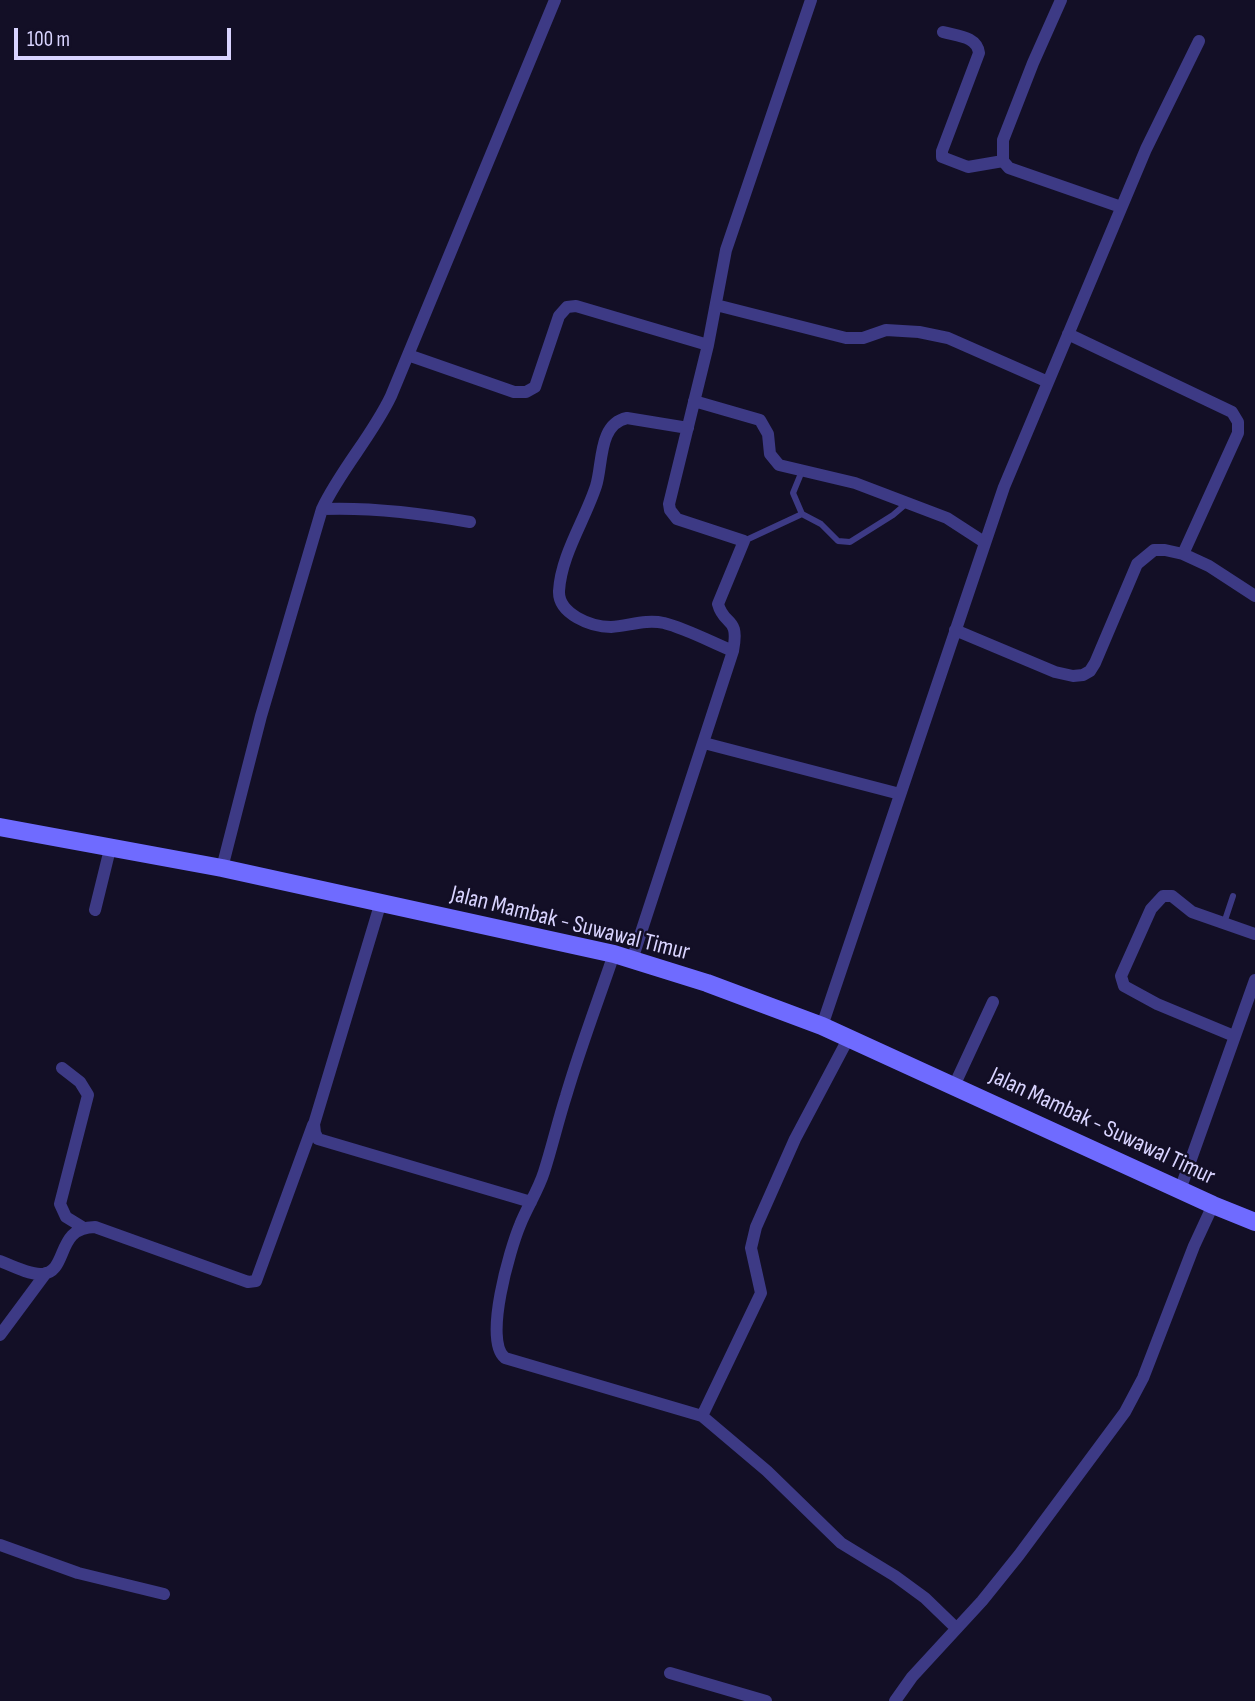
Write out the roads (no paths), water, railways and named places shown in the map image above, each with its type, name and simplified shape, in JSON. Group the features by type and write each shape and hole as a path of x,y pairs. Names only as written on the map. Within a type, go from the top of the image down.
{"street":[{"path":"222,869 261,716 322,509 336,482 377,424 555,0"},
{"path":"632,960 733,651 736,631 729,619 719,610 718,604 744,541 677,519 670,510 708,345 726,250 811,0"},
{"path":"1061,0 1003,140 1003,161 1009,168 1121,207"},
{"path":"943,32 974,41 979,53 954,117 942,157 968,167 1003,161"},
{"path":"822,1026 984,542 1121,207 1163,112 1199,41"},
{"path":"716,305 846,338 863,338 886,330 919,332 948,338 1048,382"},
{"path":"408,355 514,392 526,392 535,387 559,316 567,307 576,306 708,345"},
{"path":"1068,334 1232,412 1238,422 1238,433 1183,555"},
{"path":"694,401 760,420 768,434 772,459 779,465 855,483 947,518 984,542"},
{"path":"688,428 627,418 620,419 610,427 593,498 563,569 559,600 569,612 594,624 665,624 733,651"},
{"path":"322,509 368,508 470,522"},
{"path":"955,630 1055,672 1083,675 1090,671 1095,663 1137,564 1154,550 1183,555 1209,566 1255,596"},
{"path":"704,743 900,794"},
{"name":"Jalan Mambak - Suwawal Timur","path":"0,827 222,869 614,954 707,983 822,1026 1255,1222"},
{"path":"95,910 110,849"},
{"path":"1234,1036 1157,1004 1124,986 1120,980 1151,909 1163,896 1172,896 1192,912 1255,934"},
{"path":"0,1261 39,1274 46,1273 55,1268 74,1232 95,1227 253,1282 259,1277 314,1124 380,905"},
{"path":"614,954 566,1094 541,1182 511,1251 496,1331 496,1343 501,1355 702,1416 767,1471 841,1543 925,1598 956,1628"},
{"path":"1180,1190 1255,980"},
{"path":"954,1086 993,1002"},
{"path":"702,1416 761,1293 751,1248 756,1227 795,1139 848,1039"},
{"path":"62,1068 80,1082 88,1095 60,1203 66,1217 83,1228"},
{"path":"314,1124 318,1139 531,1202"},
{"path":"895,1701 912,1677 1019,1555 1125,1412 1143,1378 1194,1246 1213,1205"},
{"path":"0,1335 46,1273"},
{"path":"0,1545 78,1573 164,1594"},
{"path":"670,1674 766,1701"}],"lane":[{"path":"802,471 793,494 802,513 821,524 838,541 850,542 907,503"},
{"path":"744,541 802,513"},
{"path":"1224,923 1233,897"}]}
